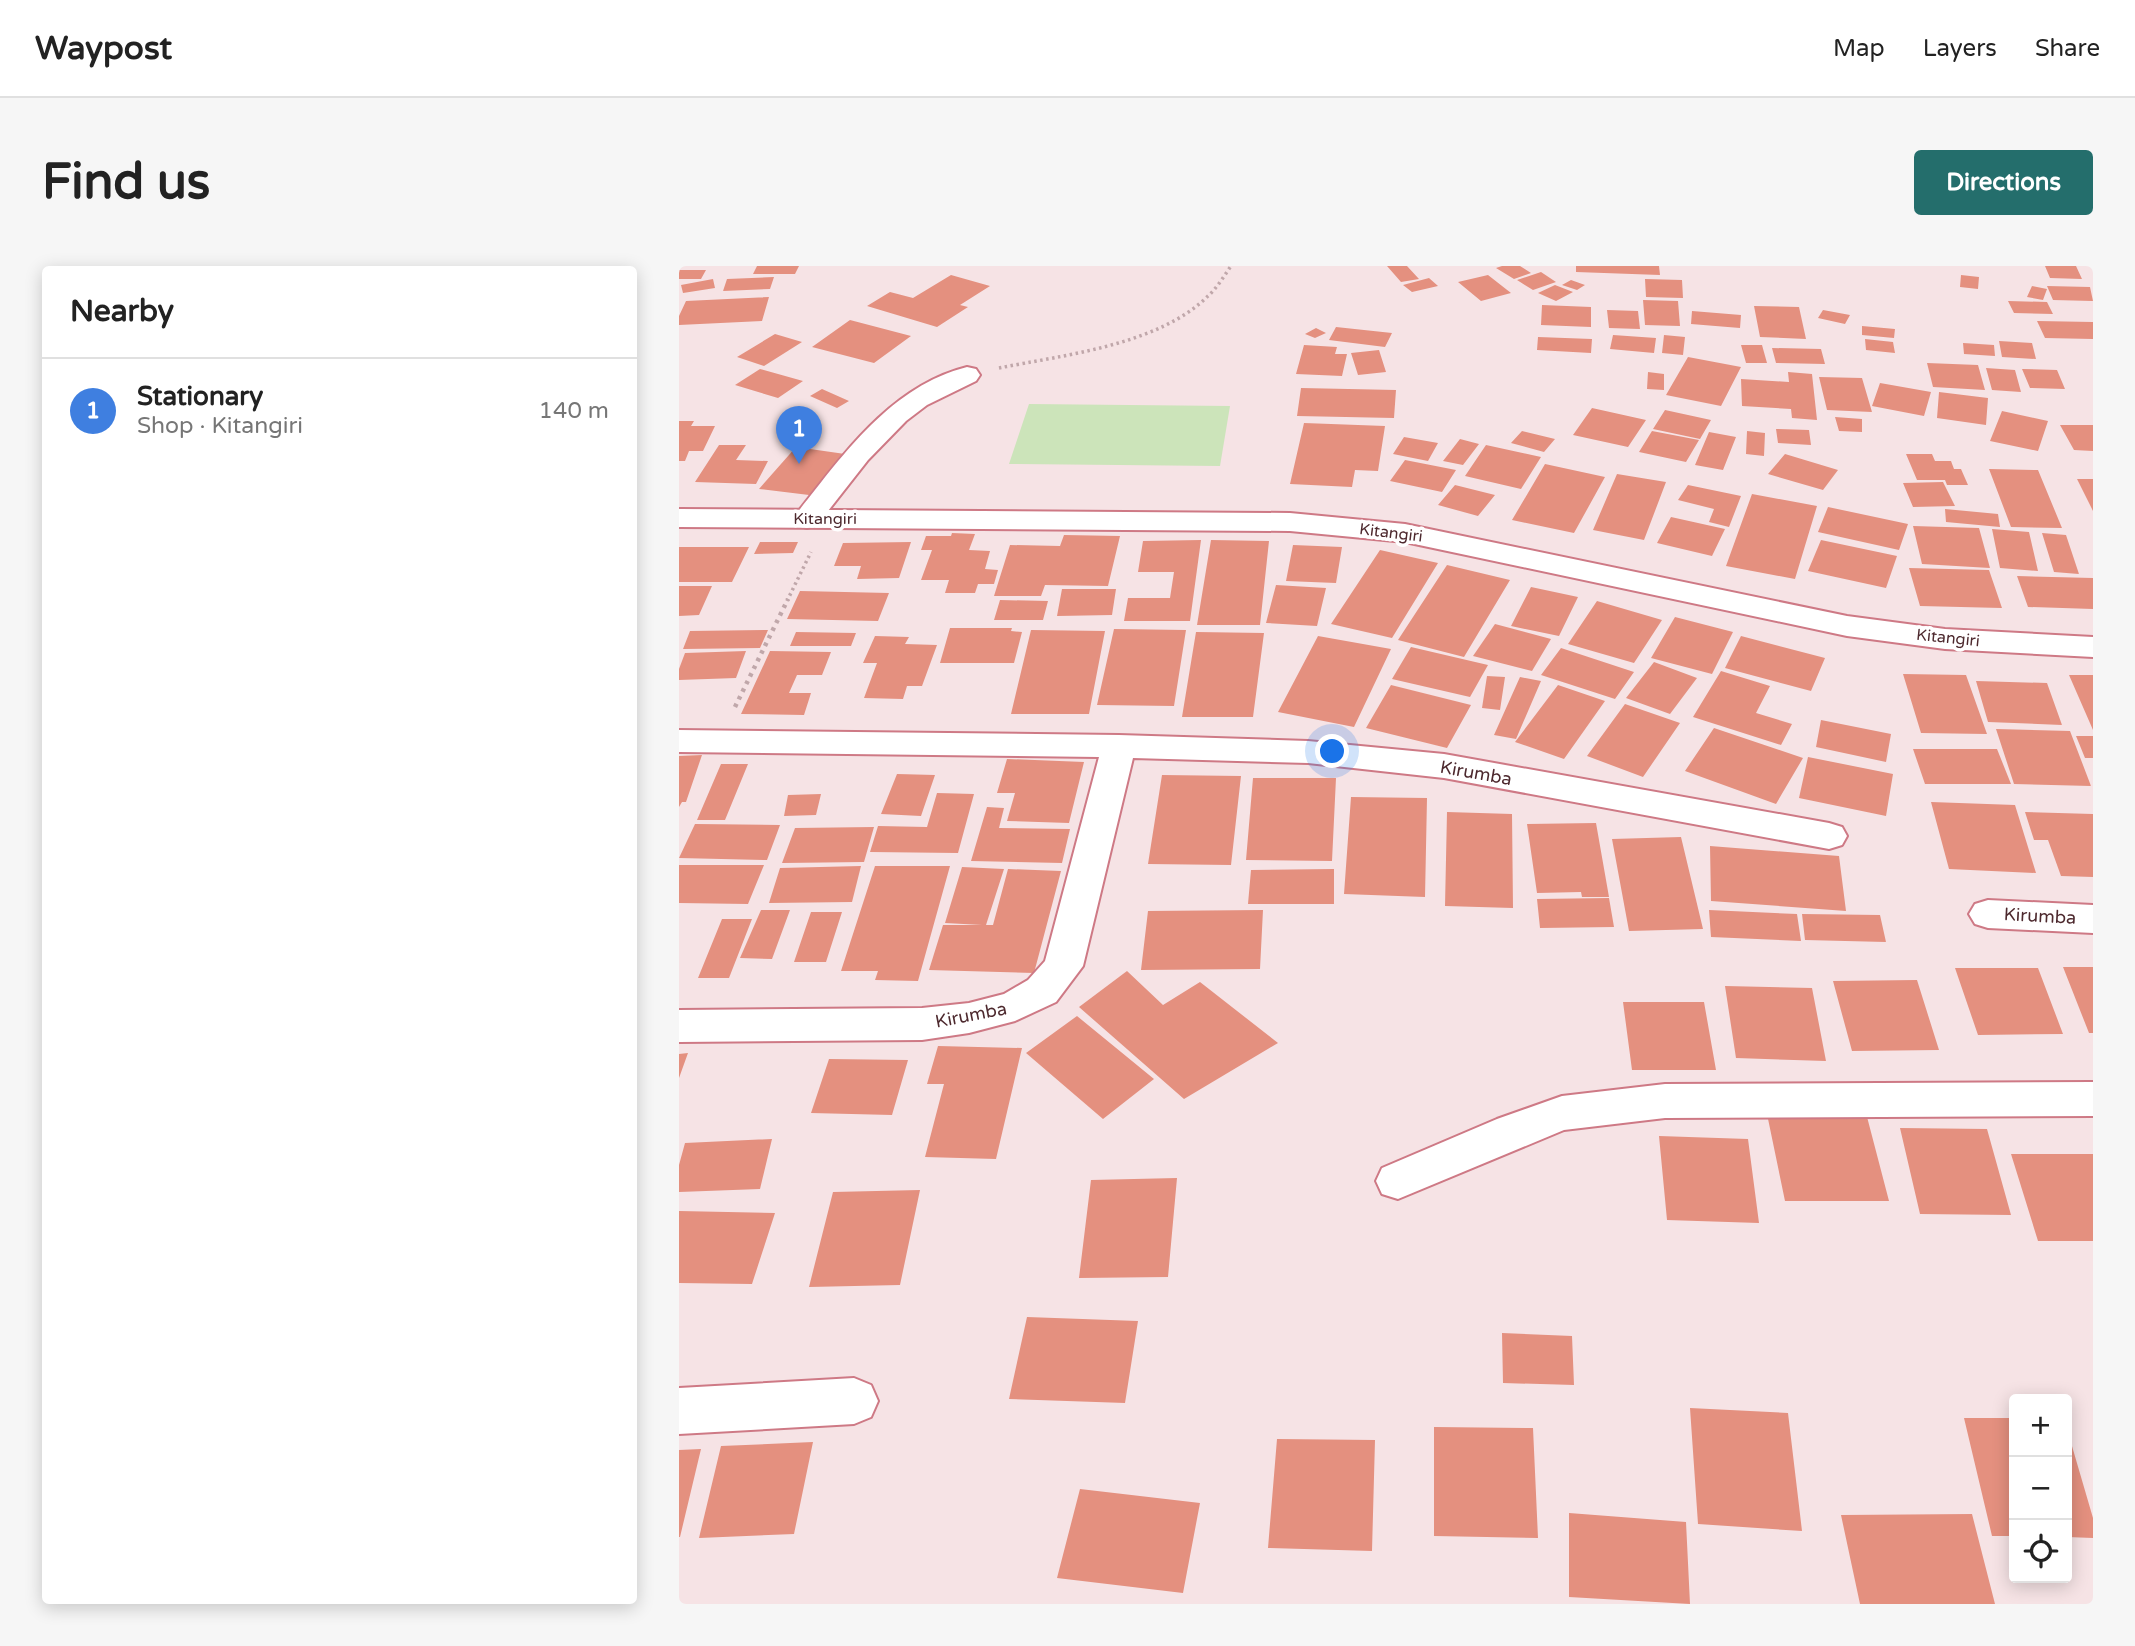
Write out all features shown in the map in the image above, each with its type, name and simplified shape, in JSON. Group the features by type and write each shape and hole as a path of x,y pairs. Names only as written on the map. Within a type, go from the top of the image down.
{"street":[{"path":"817,519 859,453 901,411 930,390 967,375"},
{"name":"Kitangiri","path":"679,518 1290,522 1405,533 1847,626 1945,639 2093,647"},
{"name":"Kirumba","path":"679,741 1119,746 1308,752 1444,766 1829,836"},
{"name":"Kirumba","path":"679,1026 922,1024 981,1015 1015,1006 1042,991 1063,966 1119,746"},
{"name":"Kirumba","path":"1988,914 2093,919"},
{"path":"1398,1181 1512,1131 1562,1114 1652,1102 2093,1099"},
{"path":"679,1411 854,1401"}],"path":[{"path":"967,375 1138,335 1177,318 1204,301 1231,266"},
{"path":"717,742 817,519"}],"green space":[{"path":"1029,404 1230,406 1220,466 1009,464"}],"building":[{"path":"757,266 799,266 795,274 753,274"},
{"path":"1387,266 1407,266 1419,279 1401,282"},
{"path":"1520,266 1531,273 1514,279 1496,268"},
{"path":"1576,266 1659,266 1660,275 1576,272"},
{"path":"2045,266 2076,266 2082,279 2050,278"},
{"path":"679,270 706,270 701,279 679,279"},
{"path":"1541,272 1556,282 1533,290 1517,280"},
{"path":"951,275 990,286 960,305 968,307 937,327 867,306 890,292 913,298"},
{"path":"1488,275 1511,293 1481,301 1458,282"},
{"path":"1961,275 1979,277 1978,289 1960,287"},
{"path":"774,277 770,289 723,291 727,279"},
{"path":"1429,278 1438,286 1412,292 1403,285"},
{"path":"713,279 715,288 683,293 681,285"},
{"path":"1645,279 1682,280 1683,298 1646,297"},
{"path":"1571,280 1585,285 1577,290 1562,285"},
{"path":"1555,285 1573,292 1556,301 1538,293"},
{"path":"2032,286 2047,289 2043,300 2027,297"},
{"path":"2047,286 2090,287 2093,301 2053,300"},
{"path":"769,297 762,321 679,325 679,316 686,301"},
{"path":"1643,300 1678,301 1680,326 1645,325"},
{"path":"2008,301 2047,302 2053,314 2014,313"},
{"path":"1542,305 1591,307 1591,327 1541,325"},
{"path":"1754,306 1799,307 1806,339 1760,337"},
{"path":"1607,310 1638,311 1640,329 1609,328"},
{"path":"1823,310 1850,315 1845,324 1818,318"},
{"path":"1692,311 1741,315 1740,328 1691,324"},
{"path":"850,320 911,336 874,363 812,347"},
{"path":"2037,321 2093,322 2093,339 2045,338"},
{"path":"1862,326 1895,329 1894,338 1862,335"},
{"path":"1336,327 1392,333 1385,347 1329,340"},
{"path":"1316,328 1326,333 1315,338 1305,334"},
{"path":"775,334 802,342 764,366 737,357"},
{"path":"1613,335 1656,338 1654,353 1610,349"},
{"path":"1664,335 1685,337 1683,355 1662,353"},
{"path":"1538,337 1592,339 1591,353 1537,350"},
{"path":"1865,339 1893,342 1895,353 1866,350"},
{"path":"1999,341 2032,343 2036,359 2002,357"},
{"path":"1963,343 1994,345 1995,356 1964,354"},
{"path":"1304,345 1337,347 1335,354 1347,354 1342,376 1296,374"},
{"path":"1741,345 1762,345 1767,363 1746,363"},
{"path":"1772,348 1821,349 1825,364 1776,363"},
{"path":"1379,350 1386,372 1358,375 1351,353"},
{"path":"1688,357 1741,367 1721,406 1666,395"},
{"path":"1927,363 1978,365 1985,390 1933,387"},
{"path":"1986,368 2015,370 2021,392 1992,390"},
{"path":"760,369 803,381 778,398 735,385"},
{"path":"2022,369 2057,370 2065,389 2030,388"},
{"path":"1648,372 1664,374 1664,390 1647,389"},
{"path":"1788,372 1812,374 1817,420 1792,418 1791,409 1742,406 1741,379 1789,382"},
{"path":"1819,377 1862,378 1872,412 1827,410"},
{"path":"1880,383 1931,392 1924,416 1872,406"},
{"path":"1301,388 1396,390 1394,418 1297,416"},
{"path":"822,389 849,401 837,408 810,396"},
{"path":"1939,392 1988,398 1986,425 1937,418"},
{"path":"1592,408 1646,420 1628,447 1573,435"},
{"path":"1665,410 1711,420 1700,439 1653,429"},
{"path":"2002,411 2048,421 2038,451 1990,441"},
{"path":"1835,417 1862,419 1862,432 1839,431"},
{"path":"679,421 694,421 691,426 715,426 703,451 689,451 685,461 679,461"},
{"path":"1304,423 1385,426 1378,471 1355,470 1352,487 1290,484"},
{"path":"2060,425 2093,425 2093,451 2074,450"},
{"path":"1776,429 1809,430 1811,445 1778,443"},
{"path":"1522,431 1555,439 1544,452 1511,443"},
{"path":"1652,431 1699,440 1686,462 1639,452"},
{"path":"1747,431 1765,433 1764,456 1746,454"},
{"path":"1709,432 1736,437 1723,470 1695,465"},
{"path":"1404,437 1438,443 1428,461 1393,454"},
{"path":"1460,439 1479,444 1463,465 1443,461"},
{"path":"719,445 746,445 736,460 768,461 756,484 695,482"},
{"path":"1486,445 1541,457 1521,489 1465,476"},
{"path":"796,447 845,454 809,495 759,489"},
{"path":"1785,454 1838,470 1823,490 1768,474"},
{"path":"1906,454 1932,454 1935,461 1951,461 1954,469 1961,469 1968,485 1947,485 1945,480 1917,480"},
{"path":"1405,460 1456,470 1442,492 1390,481"},
{"path":"1545,464 1605,477 1574,533 1512,520"},
{"path":"1989,469 2038,470 2062,528 2011,527"},
{"path":"1617,474 1666,482 1644,540 1593,530"},
{"path":"2077,479 2093,479 2093,511"},
{"path":"1943,482 1955,506 1913,507 1903,483"},
{"path":"1455,485 1495,495 1478,516 1438,505"},
{"path":"1688,485 1741,496 1729,527 1709,522 1714,509 1678,500"},
{"path":"1752,494 1817,506 1795,579 1726,566"},
{"path":"1828,507 1908,524 1899,550 1818,532"},
{"path":"1945,509 1998,514 2000,527 1946,522"},
{"path":"1671,517 1725,529 1712,556 1657,543"},
{"path":"1913,526 1979,528 1990,568 1922,564"},
{"path":"1992,529 2029,532 2038,571 2000,568"},
{"path":"952,533 975,534 969,550 990,551 985,569 998,570 994,584 978,584 975,593 945,593 949,580 921,580 932,550 921,550 926,536 951,536"},
{"path":"2042,533 2066,535 2079,574 2054,572"},
{"path":"1064,535 1120,536 1108,586 1045,585 1041,596 994,596 1010,545 1060,546"},
{"path":"1201,540 1190,621 1124,621 1128,598 1170,598 1174,572 1138,572 1143,541"},
{"path":"1211,540 1269,541 1260,625 1197,625"},
{"path":"1821,540 1897,556 1886,588 1808,571"},
{"path":"760,542 798,542 793,553 754,554"},
{"path":"911,542 899,578 857,579 861,566 834,566 843,543"},
{"path":"1293,545 1342,547 1336,583 1286,581"},
{"path":"679,547 749,547 732,582 679,582"},
{"path":"1380,550 1438,563 1392,638 1331,624"},
{"path":"1447,565 1510,580 1464,657 1398,640"},
{"path":"1909,568 1989,570 2002,608 1920,606"},
{"path":"2017,576 2093,578 2093,609 2028,607"},
{"path":"1276,585 1326,588 1317,626 1266,623"},
{"path":"679,586 712,586 699,615 679,616"},
{"path":"1531,587 1578,597 1559,636 1511,626"},
{"path":"1062,589 1116,589 1112,615 1057,616"},
{"path":"800,591 889,593 878,621 787,619"},
{"path":"1000,600 1048,601 1043,620 994,620"},
{"path":"1597,601 1662,620 1634,663 1568,644"},
{"path":"1675,617 1733,632 1712,674 1651,658"},
{"path":"1495,624 1551,639 1532,671 1473,656"},
{"path":"950,628 1012,628 1011,631 1022,632 1014,663 940,663"},
{"path":"1114,629 1186,630 1174,706 1097,705"},
{"path":"768,630 760,648 683,649 690,631"},
{"path":"1031,630 1105,631 1089,714 1011,714"},
{"path":"796,632 856,633 851,646 790,646"},
{"path":"1196,632 1264,633 1253,717 1182,717"},
{"path":"875,636 909,637 905,644 937,645 922,686 907,686 903,699 864,698 877,663 863,663"},
{"path":"1318,636 1391,649 1354,727 1278,712"},
{"path":"1741,636 1825,658 1811,691 1725,668"},
{"path":"1411,647 1488,665 1470,697 1392,679"},
{"path":"1561,648 1634,672 1615,699 1541,675"},
{"path":"746,651 736,678 679,680 679,669 685,653"},
{"path":"770,651 831,652 822,675 797,675 789,693 811,693 804,715 741,714"},
{"path":"1654,662 1697,678 1670,714 1626,698"},
{"path":"1721,671 1770,686 1756,713 1792,724 1781,745 1693,717"},
{"path":"1903,674 1966,675 1987,734 1921,733"},
{"path":"2069,675 2093,675 2093,730"},
{"path":"1487,676 1505,677 1500,710 1482,708"},
{"path":"1520,677 1541,681 1516,739 1494,735"},
{"path":"1976,681 2047,683 2062,725 1988,722"},
{"path":"1391,685 1471,705 1447,748 1366,728"},
{"path":"1558,685 1605,701 1564,759 1515,742"},
{"path":"1625,704 1680,723 1643,777 1587,756"},
{"path":"1821,720 1891,734 1886,762 1816,747"},
{"path":"1714,728 1803,758 1776,804 1685,771"},
{"path":"1996,729 2070,731 2091,786 2014,784"},
{"path":"2076,736 2093,736 2093,758 2085,758"},
{"path":"1913,749 1997,749 2011,784 1925,784"},
{"path":"702,755 686,802 682,802 679,807 679,756"},
{"path":"1808,757 1893,774 1886,816 1799,798"},
{"path":"1007,759 1084,762 1069,823 1007,821 1015,793 997,793"},
{"path":"721,764 748,764 725,820 697,820"},
{"path":"897,774 935,775 921,816 881,814"},
{"path":"1162,775 1241,776 1231,865 1148,864"},
{"path":"1253,778 1336,778 1332,861 1246,860"},
{"path":"937,793 974,794 958,853 870,852 878,826 927,827"},
{"path":"821,794 816,815 784,816 788,795"},
{"path":"1351,797 1427,798 1425,897 1344,894"},
{"path":"1931,802 2015,805 2036,873 1949,869"},
{"path":"987,807 1004,808 999,828 1070,829 1062,863 971,861"},
{"path":"1447,812 1512,814 1513,908 1445,906"},
{"path":"2025,812 2093,814 2093,877 2061,876 2048,840 2034,840"},
{"path":"1596,823 1609,897 1582,897 1581,892 1537,893 1527,824"},
{"path":"695,824 780,825 767,860 679,858"},
{"path":"874,827 864,862 782,863 795,828"},
{"path":"1681,837 1703,929 1629,931 1612,839"},
{"path":"1710,846 1839,856 1846,911 1711,901"},
{"path":"679,865 764,865 748,904 679,903"},
{"path":"861,866 852,902 769,903 780,868"},
{"path":"875,866 950,866 918,981 875,980 878,971 841,971"},
{"path":"962,867 1004,869 986,925 993,925 1008,869 1061,871 1034,973 929,970 943,925 982,925 945,923"},
{"path":"1334,869 1334,904 1248,904 1251,870"},
{"path":"1609,898 1614,927 1540,928 1537,899"},
{"path":"761,910 790,910 772,959 740,958"},
{"path":"1263,910 1260,969 1141,970 1148,911"},
{"path":"1709,910 1797,914 1801,941 1711,937"},
{"path":"811,912 842,912 826,962 794,962"},
{"path":"1802,914 1880,915 1886,942 1805,940"},
{"path":"722,919 752,919 729,978 698,978"},
{"path":"2063,967 2093,967 2093,1033 2089,1033"},
{"path":"1955,968 2038,968 2063,1034 1978,1035"},
{"path":"1127,971 1163,1005 1200,982 1278,1043 1184,1099 1079,1007"},
{"path":"1917,980 1939,1050 1852,1051 1833,981"},
{"path":"1725,986 1812,988 1826,1061 1736,1058"},
{"path":"1623,1002 1704,1002 1716,1070 1632,1070"},
{"path":"1077,1016 1154,1079 1103,1119 1026,1053"},
{"path":"938,1046 1022,1048 996,1159 925,1157 944,1084 927,1084"},
{"path":"688,1053 679,1078 679,1054"},
{"path":"829,1059 908,1060 892,1115 811,1113"},
{"path":"1866,1113 1889,1201 1785,1201 1767,1114"},
{"path":"1900,1128 1987,1129 2011,1215 1920,1214"},
{"path":"1659,1136 1748,1139 1759,1223 1667,1220"},
{"path":"772,1139 760,1189 679,1192 679,1165 685,1143"},
{"path":"2011,1154 2093,1154 2093,1241 2038,1241"},
{"path":"1177,1178 1168,1277 1079,1278 1091,1180"},
{"path":"920,1190 900,1285 809,1287 833,1192"},
{"path":"679,1211 775,1213 752,1284 679,1283"},
{"path":"1027,1317 1138,1321 1125,1403 1009,1399"},
{"path":"1502,1333 1572,1336 1574,1385 1503,1383"},
{"path":"1690,1408 1788,1413 1802,1531 1698,1524"},
{"path":"1964,1418 2009,1418 2009,1536 1992,1536"},
{"path":"1434,1427 1533,1428 1538,1538 1434,1536"},
{"path":"1277,1439 1375,1440 1372,1551 1268,1548"},
{"path":"813,1442 794,1534 699,1538 721,1446"},
{"path":"2072,1446 2093,1518 2093,1538 2072,1537"},
{"path":"701,1449 680,1537 679,1537 679,1450"},
{"path":"1080,1489 1200,1503 1183,1593 1057,1578"},
{"path":"1569,1513 1686,1522 1690,1604 1569,1597"},
{"path":"1972,1514 1995,1604 1860,1604 1841,1515"}],"place":[{"name":"Stationary","path":"799,464"}]}
